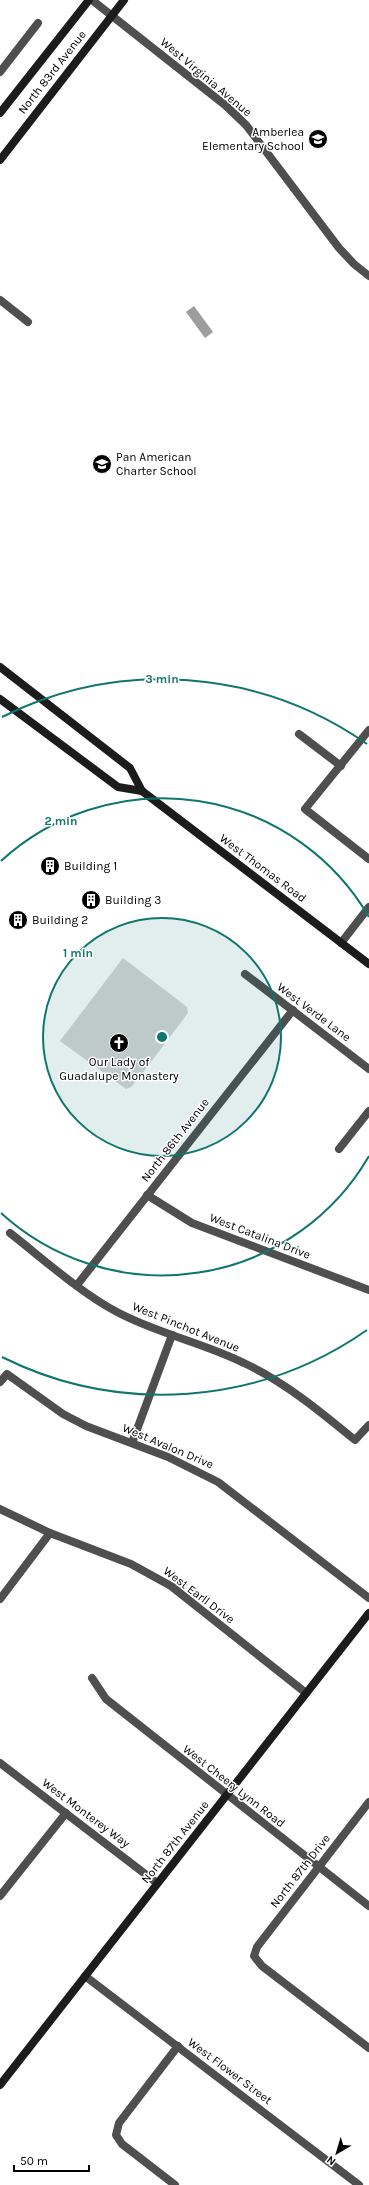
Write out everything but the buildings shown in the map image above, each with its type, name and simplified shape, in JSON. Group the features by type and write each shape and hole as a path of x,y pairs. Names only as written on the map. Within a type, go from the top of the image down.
{"main road":[{"name":"North 83rd Avenue","path":"0,113 91,0"},
{"name":"North 83rd Avenue","path":"0,160 124,0"},
{"name":"West Thomas Road","path":"0,667 130,768 142,791 369,964"},
{"name":"West Thomas Road","path":"0,699 118,787 142,791"},
{"name":"North 87th Avenue","path":"0,2084 369,1613"}],"street":[{"name":"West Virginia Avenue","path":"91,0 226,105 246,125 339,248 354,264 369,276"},
{"path":"0,72 38,23"},
{"path":"0,300 28,322"},
{"path":"369,730 305,809 369,858"},
{"path":"299,734 341,766"},
{"path":"341,943 369,907"},
{"name":"West Verde Lane","path":"245,974 369,1069"},
{"name":"North 86th Avenue","path":"77,1285 293,1010"},
{"path":"339,1149 369,1111"},
{"name":"West Catalina Drive","path":"148,1195 192,1223 369,1290"},
{"name":"West Pinchot Avenue","path":"10,1233 77,1285 116,1312 246,1364 275,1381 319,1411 355,1440 369,1424"},
{"path":"132,1443 172,1335"},
{"name":"West Avalon Drive","path":"0,1382 7,1374 63,1414 198,1470 218,1482 369,1598"},
{"name":"West Earll Drive","path":"0,1508 50,1533 131,1564 171,1586 306,1693"},
{"path":"0,1599 50,1533"},
{"name":"West Cheery Lynn Road","path":"92,1678 106,1699 227,1796 369,1906"},
{"name":"West Monterey Way","path":"0,1763 157,1883"},
{"name":"North 87th Drive","path":"369,1802 257,1947 254,1956 262,1966 369,2048"},
{"path":"0,1896 66,1813"},
{"name":"West Flower Street","path":"85,1976 359,2185"},
{"path":"175,2185 122,2144 116,2135 119,2123 178,2046"}],"shaded area":[{"path":"194,306 213,332 205,338 186,312"},
{"path":"123,958 187,1007 188,1013 141,1075 131,1087 126,1089 60,1041"}],"place":[{"name":"Amberlea Elementary School","path":"318,139"},
{"name":"Pan American Charter School","path":"102,464"},
{"name":"Building 1","path":"50,866"},
{"name":"Building 3","path":"91,900"},
{"name":"Building 2","path":"18,920"},
{"name":"Our Lady of Guadalupe Monastery","path":"119,1043"}]}
